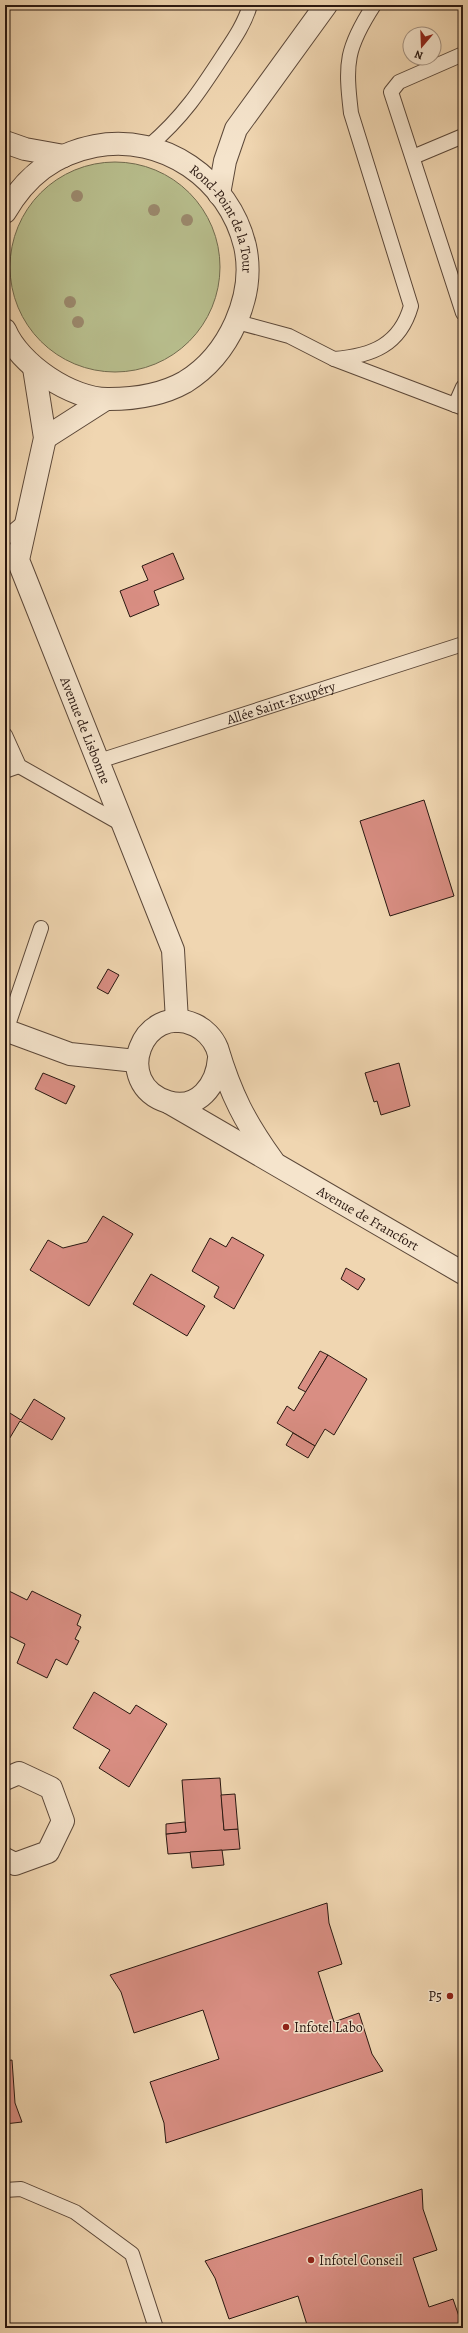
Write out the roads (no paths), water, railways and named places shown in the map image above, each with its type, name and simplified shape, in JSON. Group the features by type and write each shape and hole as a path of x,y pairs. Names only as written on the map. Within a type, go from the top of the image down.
{"street":[{"path":"219,194 225,160 236,129 326,5"},
{"path":"5,142 25,149 64,156"},
{"name":"Rond-Point de la Tour","path":"5,212 16,192 42,168 75,150 112,143 149,146 181,159 209,180 232,210 245,246 247,284 237,322 215,356 185,382 147,396 106,399 67,389 34,368 8,338 5,330"},
{"name":"Avenue de Lisbonne","path":"34,368 45,438 18,560 173,950 176,1021"},
{"path":"45,438 106,399"},
{"path":"176,1021 189,1022 200,1027 216,1046 219,1058 216,1077 206,1093 195,1100 182,1103 170,1103 159,1099 142,1083 136,1061 140,1046 148,1032 161,1024 176,1021"},
{"path":"6,1030 70,1054 136,1061"},
{"name":"Avenue de Francfort","path":"219,1058 230,1090 248,1127 274,1162"},
{"name":"Avenue de Francfort","path":"170,1103 274,1162 463,1274"},
{"path":"5,1779 19,1773 51,1788 62,1821 48,1852 16,1864 5,1859"}],"lane":[{"path":"149,146 173,125 194,102 235,37 250,5"},
{"path":"334,359 354,357 385,345 397,336 406,322 411,306 351,113 348,91 347,68 351,49 357,31 374,5"},
{"path":"463,54 399,82 391,92 463,313"},
{"path":"413,157 463,136"},
{"path":"237,322 289,336 334,359 459,407 463,387"},
{"path":"5,538 27,519"},
{"name":"Allée Saint-Exupéry","path":"99,761 463,644"},
{"path":"5,735 19,766 125,826"},
{"path":"5,771 19,766"},
{"path":"6,1030 41,928"},
{"path":"5,2190 20,2189 75,2212 132,2254 156,2328"}],"place":[{"name":"P5","path":"450,1996"},
{"name":"Infotel Labo","path":"286,2027"},
{"name":"Infotel Conseil","path":"311,2260"}]}
